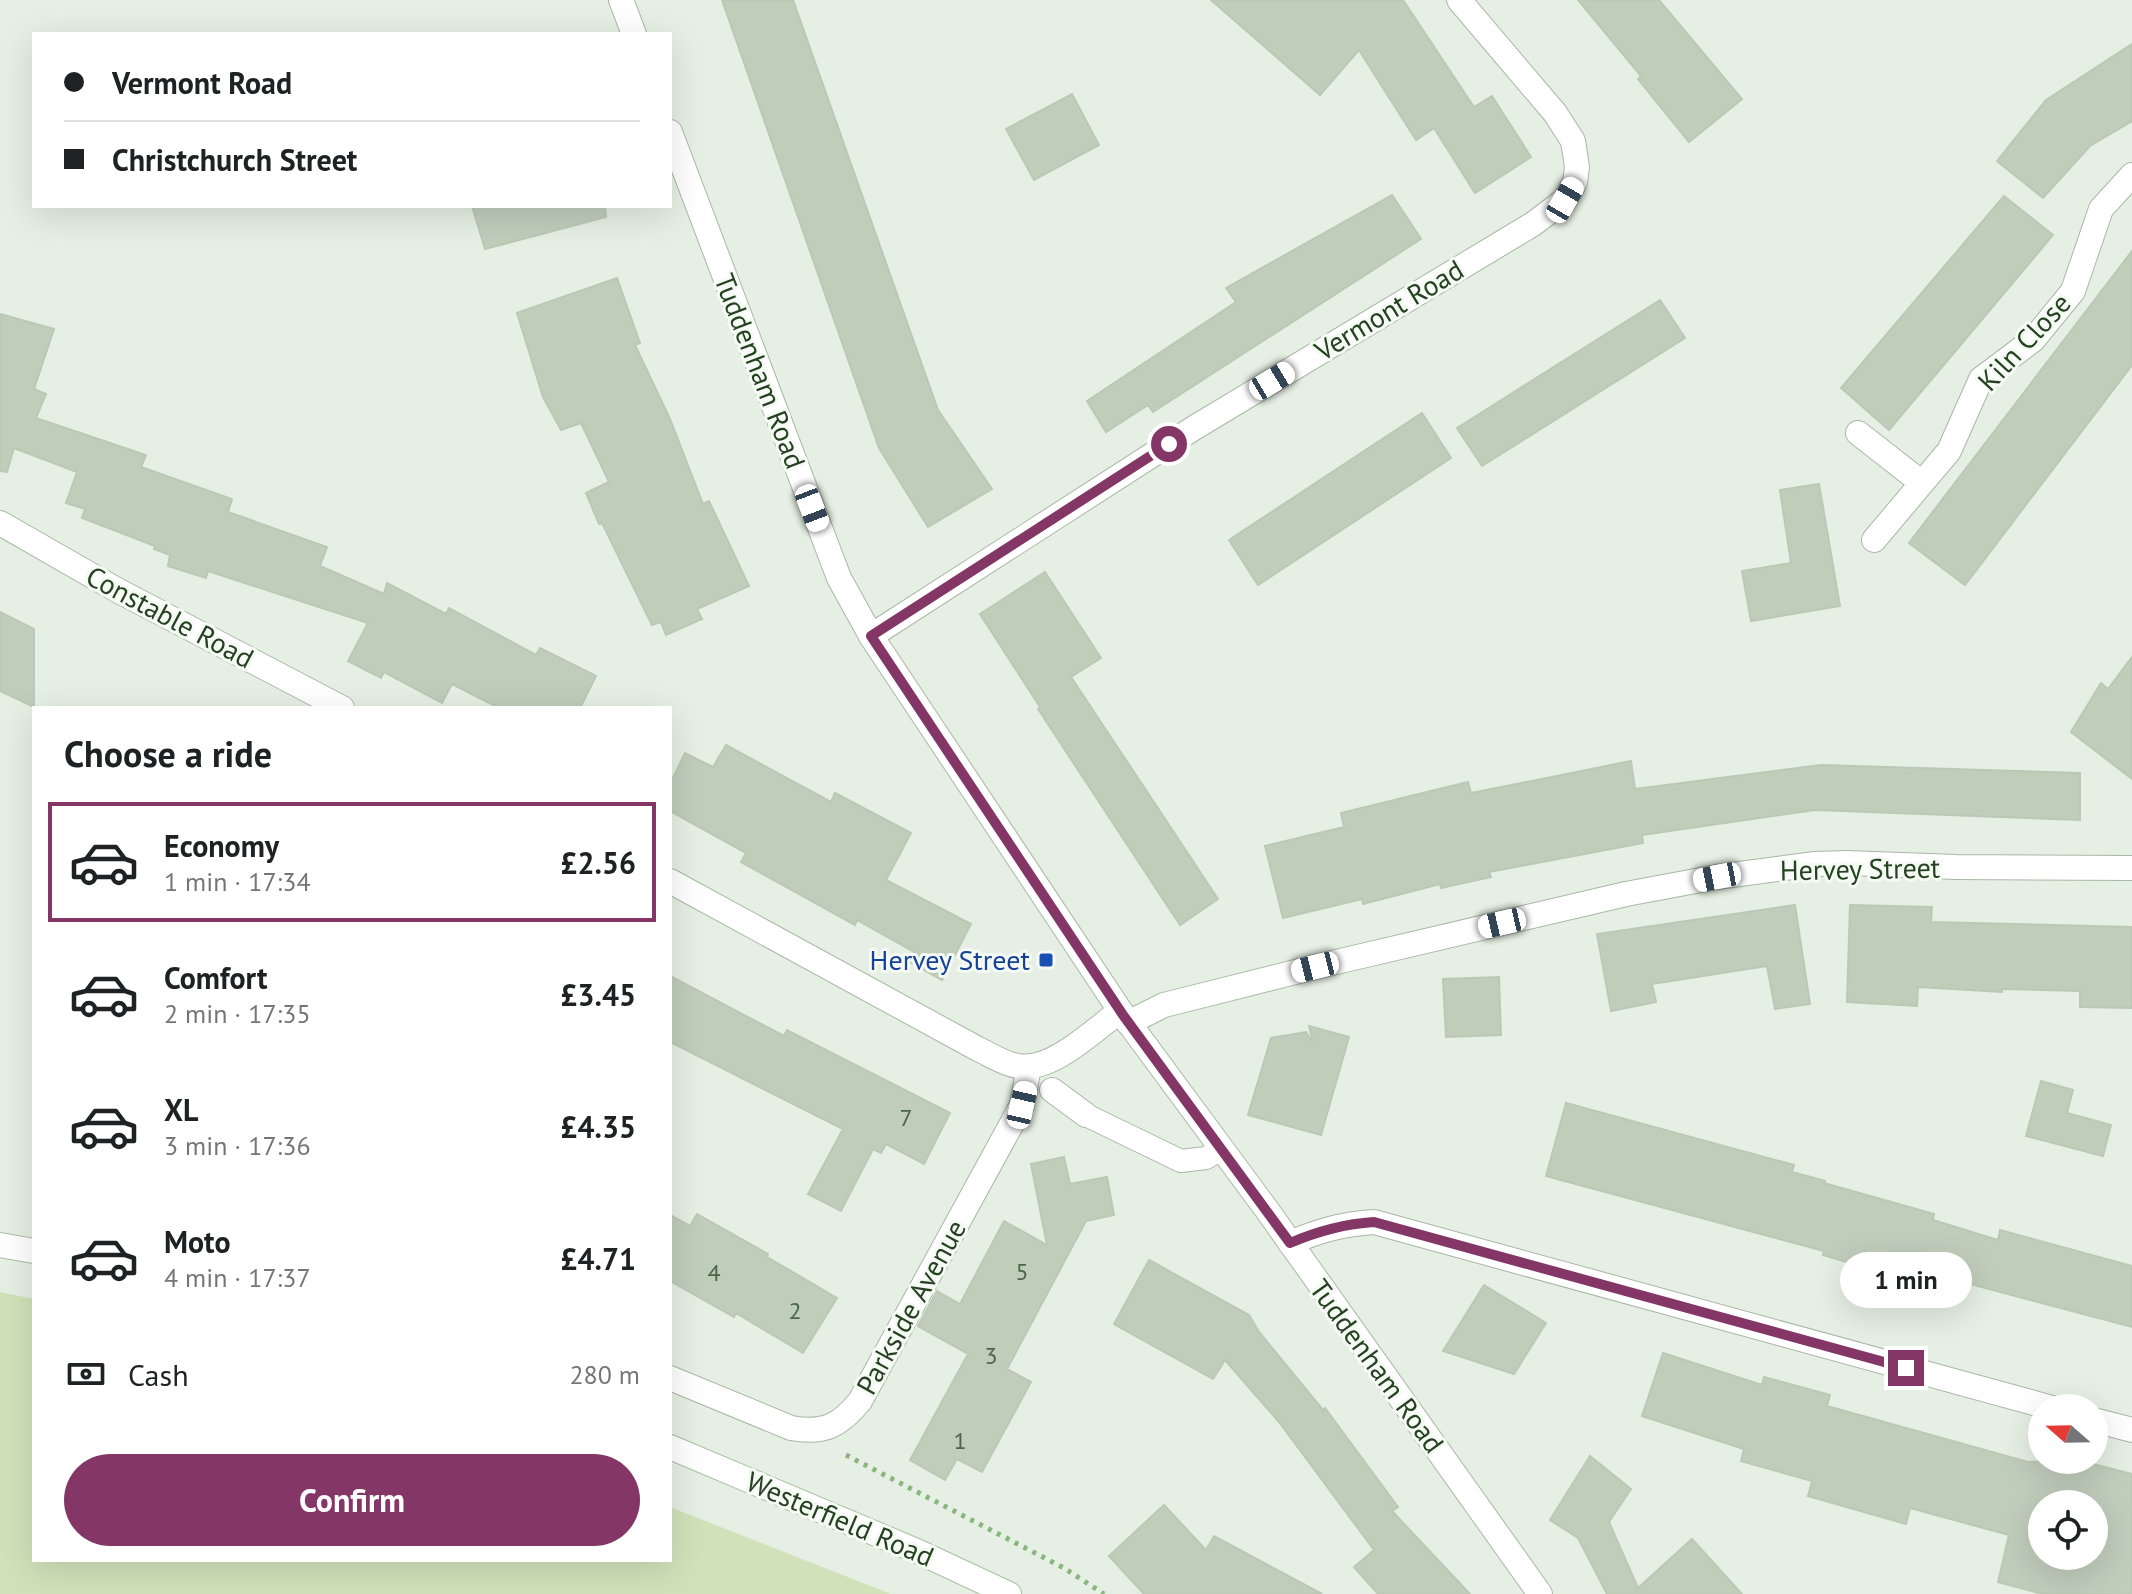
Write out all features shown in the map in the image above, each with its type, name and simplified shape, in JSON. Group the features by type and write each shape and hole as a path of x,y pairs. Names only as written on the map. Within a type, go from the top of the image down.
{"street":[{"path":"621,0 633,32"},
{"name":"Vermont Road","path":"871,636 1194,428 1533,224 1565,200 1575,182 1577,167 1573,141 1555,113 1459,0"},
{"name":"Tuddenham Road","path":"672,137 839,578 871,636 1124,1017 1290,1243 1540,1594"},
{"name":"Kiln Close","path":"1874,540 1949,451 1981,379 2033,340 2073,291 2101,209 2132,175"},
{"path":"1858,433 1922,483"},
{"name":"Constable Road","path":"0,523 117,590 338,706"},
{"name":"Hervey Street","path":"1124,1017 1270,978 1626,894 1717,877 1815,864 1957,867 2128,862"},
{"path":"672,882 1005,1062 1029,1067 1049,1063 1124,1017"},
{"name":"Parkside Avenue","path":"810,1431 828,1428 845,1417 860,1401 1022,1105 1029,1067"},
{"path":"1052,1090 1086,1115"},
{"path":"1290,1243 1322,1229 1374,1222 2028,1401"},
{"path":"0,1245 32,1251"},
{"path":"672,1379 791,1428 810,1431"},
{"path":"2108,1424 2132,1430"},
{"name":"Westerfield Road","path":"672,1448 1009,1594"}],"lane":[{"path":"1086,1115 1181,1161 1206,1158 1221,1149"}],"path":[{"path":"810,1431 845,1455 1064,1568 1104,1594"}],"green space":[{"path":"0,1292 32,1299 32,1562 672,1562 672,1508 891,1594 0,1594"}],"building":[{"path":"722,0 793,0 938,410 992,489 928,527 879,448"},
{"path":"1211,0 1403,0 1474,107 1492,96 1531,157 1475,193 1434,128 1416,140 1359,50 1320,95"},
{"path":"1578,0 1659,0 1742,99 1689,142 1638,79 1641,76"},
{"path":"2132,44 2132,121 2090,146 2043,198 1997,161 2046,100"},
{"path":"1072,94 1099,145 1034,180 1006,129"},
{"path":"1392,195 1421,239 1153,412 1148,405 1106,432 1087,401 1236,302 1226,288"},
{"path":"2004,196 2053,235 1889,430 1841,388"},
{"path":"473,208 605,208 606,217 485,249"},
{"path":"2132,251 2132,365 1965,585 1909,543"},
{"path":"617,278 640,343 635,345 670,419 703,504 709,501 749,586 697,609 702,619 666,635 661,622 652,625 602,523 599,524 586,493 609,482 581,423 561,430 543,397 517,313"},
{"path":"1660,300 1685,338 1482,466 1457,428"},
{"path":"0,314 54,329 34,389 46,394 36,418 146,455 141,467 232,499 228,512 327,547 320,566 384,594 387,583 446,614 449,608 536,655 540,648 596,676 581,706 495,706 452,684 442,703 384,672 381,678 348,661 368,623 208,571 206,578 168,566 170,555 154,549 155,546 82,518 85,509 66,503 77,472 14,448 7,472 0,471"},
{"path":"1422,413 1451,458 1258,585 1229,540"},
{"path":"1819,484 1840,606 1751,621 1742,571 1791,563 1780,490"},
{"path":"1045,572 1101,658 1071,677 1218,899 1180,925 1038,709 1040,707 980,614"},
{"path":"0,612 34,629 34,706 0,691"},
{"path":"2132,657 2132,779 2071,732 2101,683 2108,689"},
{"path":"726,745 831,802 835,793 911,833 886,880 971,924 942,980 910,962 914,952 857,920 855,925 741,862 746,853 672,812 672,780 685,753 713,767"},
{"path":"1631,761 1635,789 1821,765 2080,773 2080,820 1815,810 1642,835 1643,843 1489,872 1491,877 1441,888 1440,884 1363,904 1362,899 1283,918 1265,846 1344,827 1341,813 1468,782 1471,793"},
{"path":"1795,905 1810,1004 1775,1009 1767,966 1652,984 1656,1002 1611,1011 1597,934"},
{"path":"1850,905 1932,907 1931,922 2132,927 2132,1008 2080,1007 2080,991 2002,989 2002,992 1918,987 1917,1006 1847,1002"},
{"path":"672,977 784,1036 787,1030 950,1113 924,1164 886,1144 881,1153 873,1149 841,1211 808,1194 843,1129 672,1043"},
{"path":"1499,977 1501,1035 1446,1037 1443,979"},
{"path":"1309,1026 1349,1037 1321,1135 1248,1115 1271,1038 1306,1032 1313,1043"},
{"path":"2041,1081 2073,1090 2067,1113 2111,1125 2103,1156 2026,1136"},
{"path":"1566,1103 1794,1165 1792,1172 1934,1214 1933,1220 1998,1240 2000,1230 2132,1266 2132,1327 1944,1277 1940,1290 1823,1255 1824,1251 1546,1176"},
{"path":"1064,1157 1070,1184 1107,1177 1114,1215 1086,1221 1007,1369 1031,1382 982,1472 957,1459 945,1480 910,1460 968,1354 918,1326 937,1291 960,1304 1004,1221 1047,1245 1031,1164"},
{"path":"697,1214 837,1298 803,1353 736,1313 734,1317 672,1282 672,1216 690,1226"},
{"path":"1149,1260 1249,1315 1259,1332 1323,1410 1325,1408 1398,1507 1392,1511 1470,1594 1378,1594 1354,1567 1374,1550 1279,1422 1225,1360 1213,1379 1114,1324"},
{"path":"1484,1285 1546,1323 1514,1374 1443,1351"},
{"path":"1663,1353 1762,1385 1764,1377 1830,1395 1827,1406 2028,1462 2028,1474 2108,1474 2108,1468 2132,1474 2132,1594 2042,1594 1998,1582 2009,1535 1910,1508 1906,1524 1808,1496 1812,1481 1741,1461 1744,1449 1642,1416"},
{"path":"1590,1456 1631,1489 1609,1522 1638,1588 1692,1539 1742,1594 1607,1594 1578,1538 1550,1520"},
{"path":"1164,1505 1206,1550 1214,1536 1322,1594 1144,1594 1109,1556"}],"place":[{"name":"Hervey Street","path":"1046,960"}],"route":[{"path":"1169,444 871,636 1123,1015 1290,1243 1322,1229 1374,1222 1906,1368"}]}
